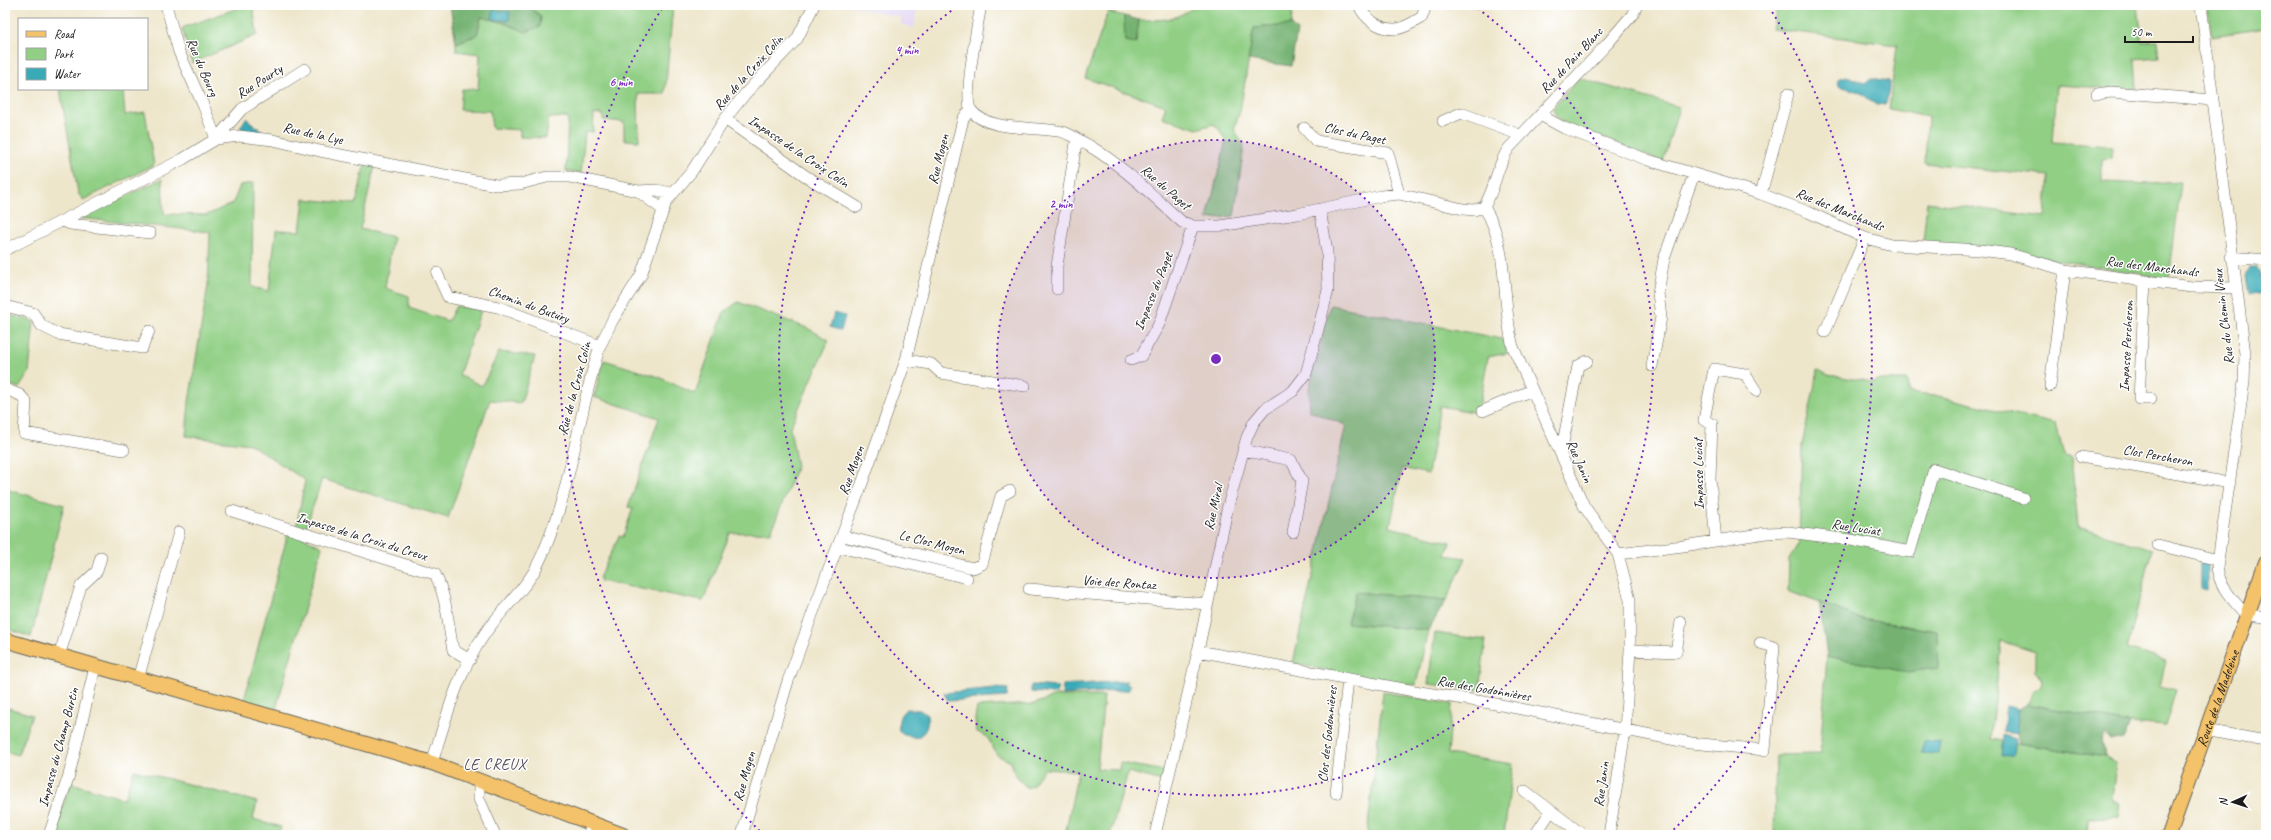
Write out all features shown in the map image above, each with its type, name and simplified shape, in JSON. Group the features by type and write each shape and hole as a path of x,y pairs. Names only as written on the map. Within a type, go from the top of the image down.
{"main road":[{"name":"Route de la Madeleine","path":"2169,835 2205,730 2266,562"},
{"path":"5,640 432,763 479,781 590,829 623,835"}],"street":[{"name":"Rue du Bourg","path":"166,5 179,52 204,107 216,139"},
{"name":"Rue de la Croix Colin","path":"432,763 446,714 470,660 486,632 534,571 550,535 600,346 612,321 641,275 647,261 662,209 671,193 692,171 725,119 745,94 797,40 814,5"},
{"path":"970,110 968,94 981,5"},
{"path":"1359,5 1362,13 1374,24 1395,29 1422,17 1426,5"},
{"name":"Rue de Pain Blanc","path":"1540,115 1608,43 1632,15 1637,5"},
{"name":"Rue du Chemin Vieux","path":"2201,5 2231,257 2245,354 2244,382 2218,560 2219,580 2246,615"},
{"name":"Rue Pourty","path":"216,139 242,109 305,69"},
{"path":"2097,94 2111,92 2213,100"},
{"path":"1761,194 1788,94"},
{"name":"Rue du Paget","path":"970,110 979,118 1000,125 1064,133 1079,140 1106,156 1182,222 1193,226 1220,226 1399,194 1463,209 1474,210 1484,207"},
{"name":"Rue Mogen","path":"742,835 788,681 839,547 906,360 963,119 970,110"},
{"path":"1443,121 1461,114 1520,135"},
{"path":"1484,207 1489,198 1498,166 1504,155 1520,135 1540,115"},
{"name":"Rue des Marchands","path":"1540,115 1571,131 1648,160 1761,194 1808,212 1865,238 1892,245 1980,250 2010,254 2065,270 2192,287 2236,288"},
{"name":"Impasse de la Croix Colin","path":"725,119 807,177 857,207"},
{"name":"Clos du Paget","path":"1304,128 1316,141 1388,153 1399,194"},
{"name":"Rue de la Lye","path":"5,250 183,159 216,139 239,136 273,140 320,151 496,185 520,184 547,177 570,177 638,192 657,190 671,193"},
{"path":"1058,289 1057,266 1076,143 1079,140"},
{"path":"1652,366 1661,317 1658,293 1664,258 1694,174"},
{"name":"Rue de la Lye","path":"638,192 662,209"},
{"name":"Rue Janin","path":"1484,207 1494,224 1500,251 1508,326 1513,347 1584,506 1618,554 1630,600 1630,650 1624,731 1609,835"},
{"name":"Rue Miral","path":"1155,835 1198,651 1227,510 1243,450 1254,422 1265,409 1293,391 1306,374 1328,290 1327,252 1320,209"},
{"path":"63,221 70,224 150,233"},
{"name":"Impasse du Paget","path":"1131,360 1141,356 1159,324 1193,226"},
{"path":"1825,332 1865,238"},
{"path":"2231,257 2266,260"},
{"path":"2050,386 2065,270"},
{"name":"Chemin du Butury","path":"437,273 448,296 498,307 600,346"},
{"name":"Impasse Percheron","path":"2145,281 2138,399 2151,399"},
{"path":"5,306 33,313 42,326 66,335 142,348 149,331"},
{"path":"906,360 931,364 941,373 1025,386"},
{"path":"1561,453 1578,366 1587,361"},
{"name":"Impasse Luciat","path":"1716,541 1710,479 1712,424 1704,420 1714,369 1745,374 1756,391"},
{"path":"5,389 20,395 26,402 24,433 124,450"},
{"path":"1483,411 1532,390"},
{"path":"1243,450 1291,460 1302,481 1293,532"},
{"name":"Clos Percheron","path":"2081,457 2230,483"},
{"name":"Rue Luciat","path":"1618,554 1766,533 1788,532 1851,540 1910,552 1934,469 2023,498"},
{"name":"Le Clos Mogen","path":"843,536 973,568 982,564 1001,496 1010,491"},
{"name":"Impasse de la Croix du Creux","path":"232,511 435,574 442,587 453,650 470,660"},
{"path":"138,679 179,532"},
{"path":"2158,545 2218,560"},
{"path":"839,547 966,578"},
{"path":"59,656 81,586 98,571 101,557"},
{"name":"Voie des Rontaz","path":"1029,589 1207,604"},
{"path":"2246,615 2266,617"},
{"path":"1630,650 1676,652 1681,622"},
{"name":"Rue des Godonnières","path":"1198,651 1348,679 1496,704 1624,731 1711,747 1765,750 1774,647 1760,643"},
{"name":"Impasse du Champ Burtin","path":"49,835 69,776 95,667"},
{"name":"Clos des Godonnières","path":"1336,792 1348,679"},
{"path":"2205,730 2266,741"},
{"path":"479,781 479,799 496,835"},
{"path":"1525,791 1583,835"},
{"path":"1534,835 1551,811"}],"shaded area":[{"path":"850,5 918,5 914,28 900,24 902,18"}],"green space":[{"path":"246,5 253,5 257,35 192,63 182,28"},
{"path":"450,5 526,5 541,16 540,27 526,32 505,23 481,17 477,35 456,43"},
{"path":"526,5 673,5 665,94 638,94 639,141 624,140 624,122 603,120 603,114 594,114 593,132 585,132 581,173 566,171 568,117 549,118 546,138 520,137 520,130 492,128 490,111 460,110 462,89 478,89 480,54 456,51 456,43 477,35 481,17 505,23 526,32"},
{"path":"1196,5 1293,5 1291,25 1254,28 1240,111 1234,129 1244,146 1234,216 1207,219 1226,141 1218,128 1213,124 1197,129 1162,117 1166,106 1085,78 1108,12 1124,16 1125,41 1136,42 1139,20 1155,20 1176,17"},
{"path":"1778,5 2138,5 2142,41 2157,41 2159,57 2135,59 2137,90 2057,85 2053,142 2112,146 2111,158 2102,159 2102,182 2152,184 2181,182 2169,279 2016,253 1923,242 1927,202 2045,217 2049,176 1925,163 1928,117 1889,109 1897,45 1772,29"},
{"path":"2207,5 2266,5 2266,28 2212,36"},
{"path":"1124,16 1139,20 1136,43 1125,41"},
{"path":"1291,25 1297,31 1291,66 1248,60 1254,28"},
{"path":"1579,78 1679,107 1663,162 1562,122 1556,116 1553,108"},
{"path":"60,90 123,90 125,115 145,112 154,165 83,200 78,193"},
{"path":"365,163 375,166 360,229 393,237 385,288 409,296 409,308 448,321 456,306 481,310 459,375 482,386 499,352 535,356 521,403 490,400 448,518 322,479 303,537 322,547 276,709 244,700 288,533 295,534 305,480 250,444 186,436 189,402 208,285 210,232 79,218 162,179 164,214 207,215 233,203 240,185 253,183 252,287 269,291 276,230 300,231 304,199 356,204"},
{"path":"738,302 807,328 829,340 790,428 797,466 771,532 730,533 703,601 600,581 601,578 599,578 619,536 623,537 633,508 628,507 659,418 594,397 604,360 659,377 695,394 724,312"},
{"path":"1330,305 1502,339 1508,353 1488,357 1478,413 1440,406 1428,474 1402,468 1390,527 1450,542 1446,555 1466,558 1446,601 1356,592 1347,623 1428,630 1416,685 1375,681 1293,663 1346,425 1310,411 1309,389"},
{"path":"5,314 34,321 29,373 19,388 5,383"},
{"path":"1818,370 1828,375 1873,382 1881,380 1907,380 1908,392 1934,395 2056,424 2064,455 2071,457 2078,526 2152,550 2127,649 2166,661 2160,686 2176,690 2165,726 2130,723 2027,704 2034,690 2041,687 2042,679 2035,670 2035,652 2001,641 1991,739 2105,757 2116,763 2112,799 2120,802 2118,817 2088,819 2087,835 1774,835 1776,755 1820,754 1827,656 1907,672 1938,668 1937,631 1862,619 1788,591 1789,560 1799,542 1802,445"},
{"path":"5,489 64,505 31,637 5,628"},
{"path":"1356,592 1446,601 1428,630 1347,623"},
{"path":"1819,602 1862,619 1937,631 1938,668 1907,672 1827,656"},
{"path":"1435,633 1486,640 1479,690 1428,684"},
{"path":"1383,692 1452,704 1448,754 1513,764 1504,835 1367,835"},
{"path":"1056,696 1104,696 1097,769 1119,770 1120,763 1165,771 1162,781 1128,772 1110,835 1065,835 1078,771 1044,769 1033,785 1027,788 1015,774 1011,762 997,755 988,738 976,731 975,719 977,707 1034,704"},
{"path":"2027,704 2130,723 2123,740 2111,740 2105,733 2102,740 2105,757 2018,743 2016,734 2019,709"},
{"path":"5,707 32,715 18,755 5,751"},
{"path":"134,770 257,802 253,819 281,827 278,835 53,835 71,783 124,799"}],"water":[{"path":"493,10 510,12 509,21 492,19"},
{"path":"1847,76 1865,83 1871,78 1889,81 1886,104 1876,105 1860,92 1839,86 1838,79"},
{"path":"246,118 263,132 256,136 240,128"},
{"path":"2250,268 2256,268 2260,272 2262,293 2259,295 2249,294 2246,276"},
{"path":"834,313 845,316 841,331 830,327"},
{"path":"2200,563 2207,565 2207,591 2200,589"},
{"path":"1127,681 1126,684 1130,685 1129,690 1062,695 1063,685"},
{"path":"1031,685 1058,687 1056,694 1031,692"},
{"path":"994,688 1008,689 1007,697 948,701 944,693"},
{"path":"2006,706 2019,709 2016,734 2003,732"},
{"path":"906,709 920,710 927,715 928,723 926,729 916,738 899,732 899,719 901,714"},
{"path":"2003,735 2015,739 2013,755 2001,756"},
{"path":"1923,741 1940,743 1938,754 1921,753"}],"district":[{"name":"LE CREUX","path":"495,764"}]}
